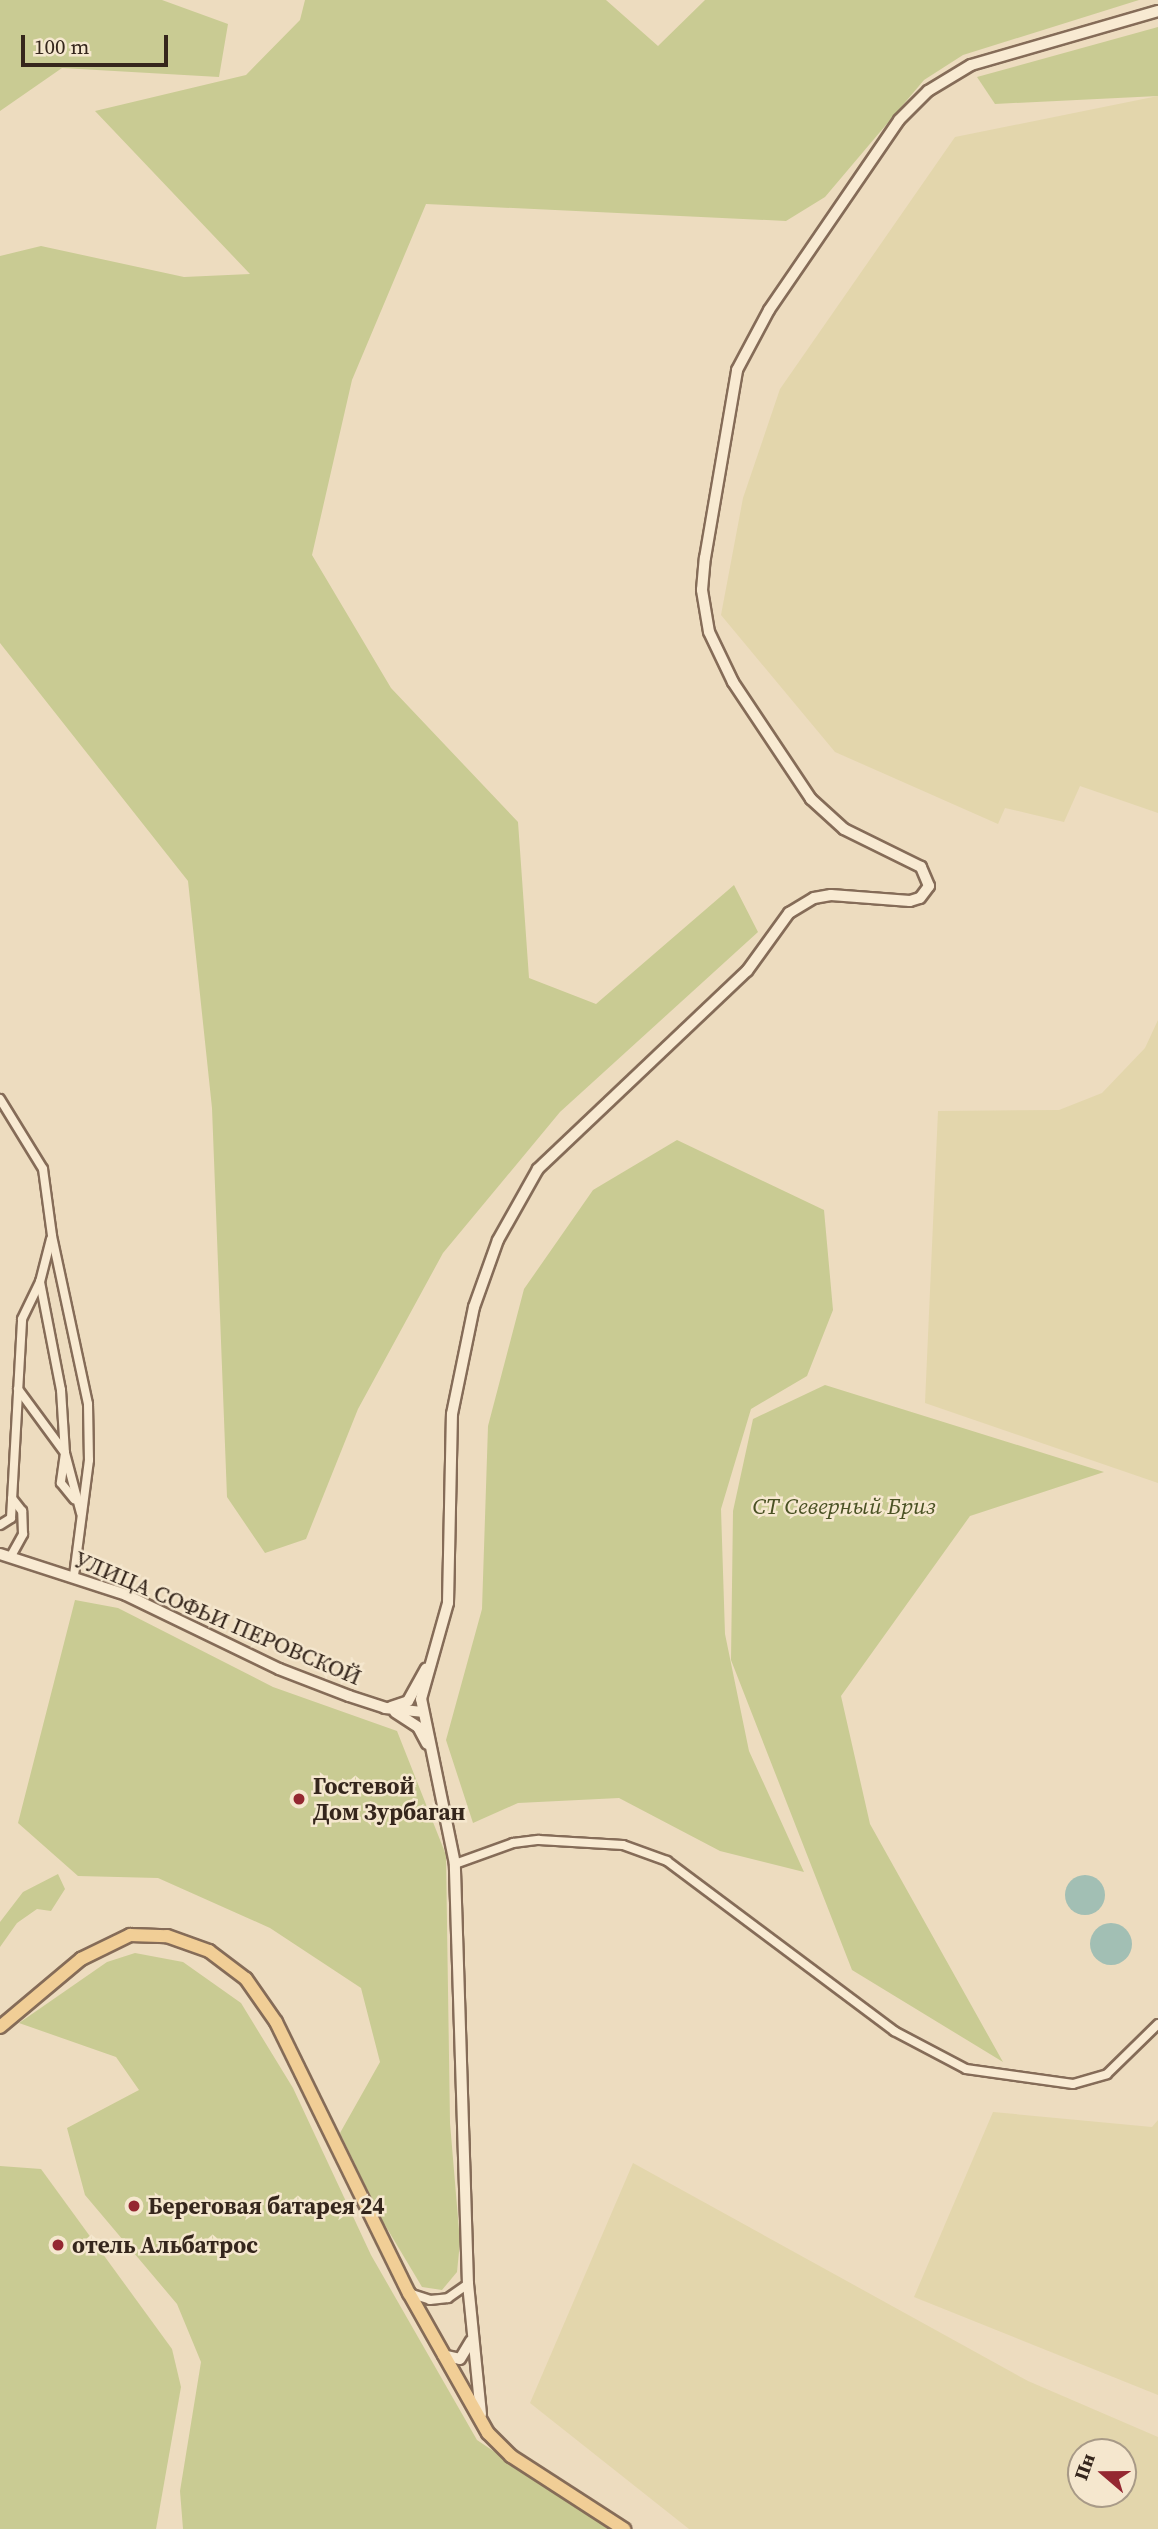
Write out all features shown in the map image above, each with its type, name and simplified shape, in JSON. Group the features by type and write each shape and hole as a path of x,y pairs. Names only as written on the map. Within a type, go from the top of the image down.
{"main road":[{"path":"488,2433 479,2409 468,2284 455,1864 422,1712 431,1659 450,1588 450,1452 459,1373 485,1271 520,1196 554,1151 747,971 789,913 814,898 831,895 909,901 920,898 929,886 921,867 844,829 817,807 773,744 711,639 702,590 705,558 737,370 776,299 899,120 928,90 971,65 1158,11"},
{"path":"0,2027 81,1959 130,1935 167,1936 209,1951 246,1979 276,2022 409,2293 488,2433 511,2456 624,2529"},
{"path":"443,2356 460,2359 472,2338"},
{"path":"456,2379 467,2369 472,2338"}],"street":[{"path":"0,1099 38,1154 51,1207 52,1237 88,1404 89,1460 74,1575"},
{"path":"0,1525 11,1518 22,1319 40,1282 52,1237"},
{"path":"40,1282 61,1390 65,1453 61,1483 82,1514"},
{"path":"18,1389 65,1453"},
{"path":"6,1555 23,1534 22,1511 12,1498"},
{"name":"УЛИЦА СОФЬИ ПЕРОВСКОЙ","path":"6,1555 74,1575 279,1669 385,1708 422,1712"},
{"path":"385,1708 408,1701 431,1659"},
{"path":"385,1708 410,1720 427,1744"},
{"path":"455,1864 513,1843 539,1840 623,1844 667,1861 894,2031 966,2070 1073,2084 1107,2074 1158,2024"},
{"path":"409,2293 430,2300 448,2298 468,2284"}],"shaded area":[{"path":"1158,96 1158,813 1080,786 1064,822 1005,808 998,824 835,752 721,615 743,498 780,389 955,137"},
{"path":"1158,1020 1158,1483 925,1403 938,1111 1059,1110 1102,1093 1145,1048"},
{"path":"1085,1875 1093,1876 1099,1881 1104,1887 1104,1903 1099,1909 1093,1914 1085,1915 1077,1914 1071,1909 1066,1903 1065,1895 1066,1887 1071,1881 1077,1876"},
{"path":"1111,1923 1126,1929 1132,1944 1126,1959 1111,1965 1096,1959 1090,1944 1096,1929"},
{"path":"993,2112 1152,2127 1158,2120 1158,2395 914,2297"},
{"path":"633,2163 1028,2381 1158,2437 1158,2529 689,2529 530,2403"}],"green space":[{"path":"0,0 162,0 228,24 219,77 62,68 0,111"},
{"path":"305,0 606,0 658,46 705,0 1139,0 963,55 924,80 825,197 786,221 426,204 352,380 312,555 391,688 518,822 529,978 596,1004 734,885 758,932 560,1112 443,1253 358,1409 306,1539 265,1553 227,1497 212,1108 188,881 0,643 0,256 41,246 184,277 250,274 95,111 246,75 300,20"},
{"path":"1158,27 1158,96 995,104 977,77"},
{"path":"677,1140 824,1210 833,1310 807,1376 751,1409 721,1509 725,1634 749,1751 804,1872 720,1851 619,1798 518,1803 473,1823 446,1740 482,1609 488,1426 524,1289 593,1190"},
{"name":"СТ Северный Бриз","path":"825,1385 1104,1472 970,1516 841,1696 870,1824 1003,2062 852,1970 731,1660 733,1511 753,1419"},
{"path":"75,1600 118,1608 273,1687 397,1731 446,1855 450,2123 460,2242 457,2272 442,2290 422,2287 382,2220 340,2133 380,2062 361,1988 270,1928 158,1878 78,1876 18,1823"},
{"path":"58,1874 65,1889 51,1911 37,1909 17,1923 0,1947 0,1922 23,1892"},
{"path":"135,1953 183,1962 241,2003 293,2088 371,2255 477,2440 609,2529 183,2529 180,2491 201,2362 177,2304 85,2195 67,2128 139,2090 116,2057 19,2023 107,1962"},
{"path":"0,2166 41,2169 172,2349 181,2387 156,2529 0,2529"}],"place":[{"name":"Гостевой Дом Зурбаган","path":"299,1799"},
{"name":"Береговая батарея 24","path":"134,2206"},
{"name":"отель Альбатрос","path":"58,2245"}]}
